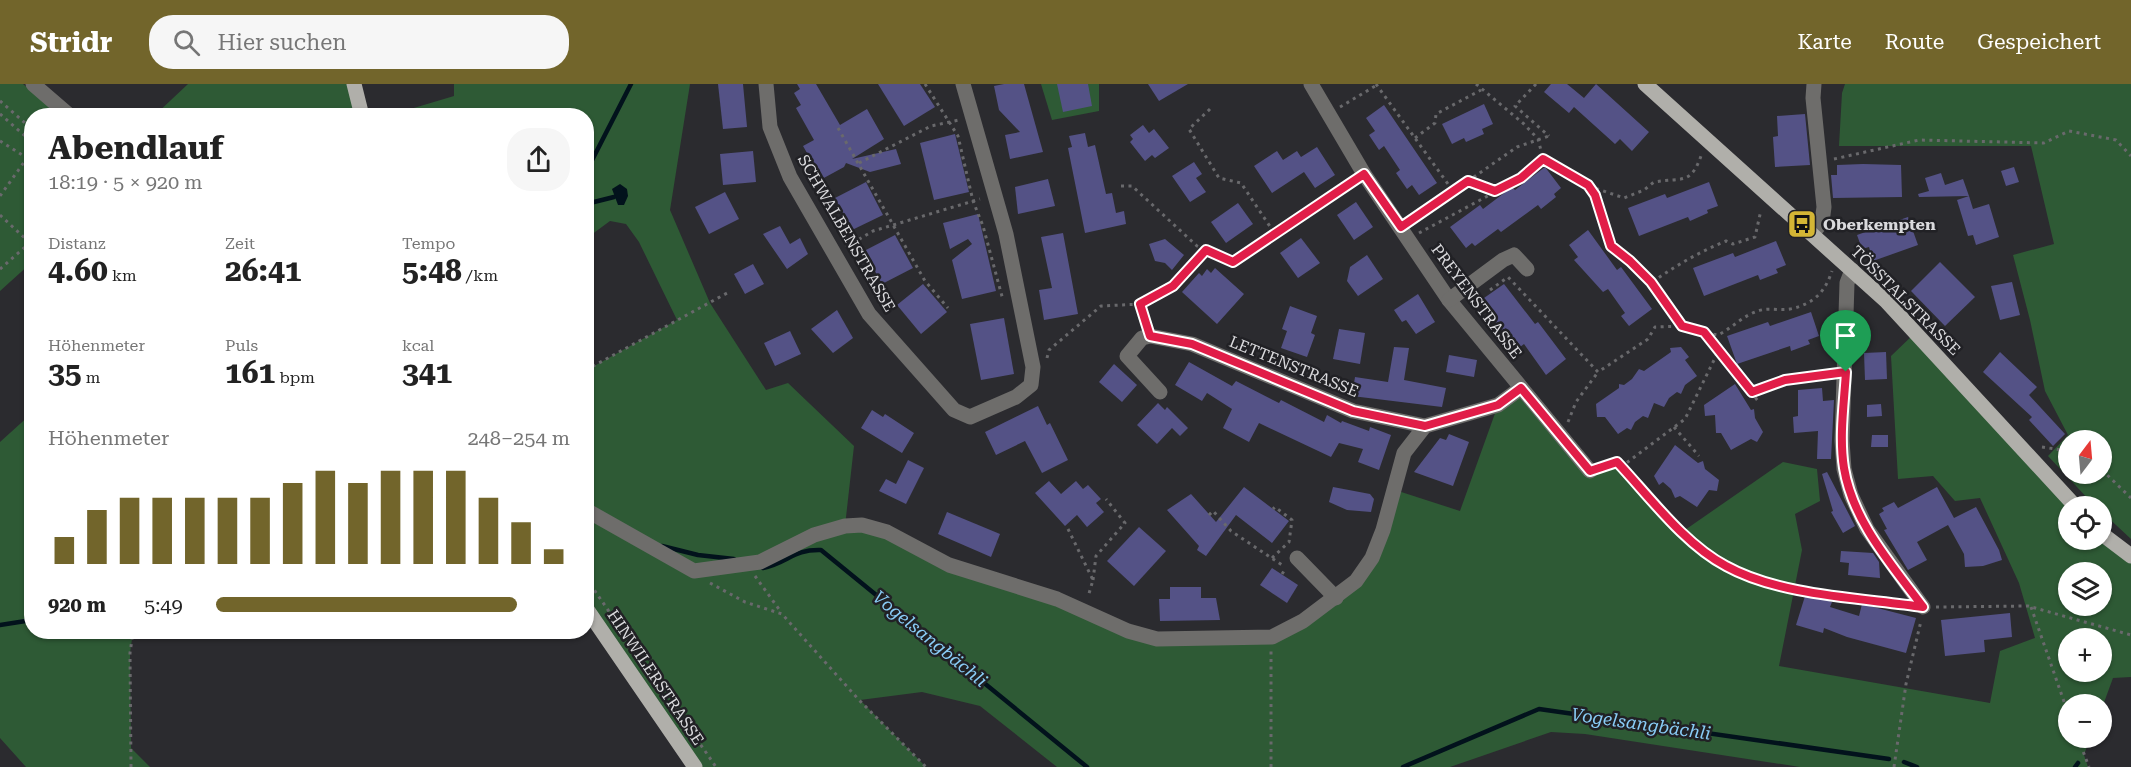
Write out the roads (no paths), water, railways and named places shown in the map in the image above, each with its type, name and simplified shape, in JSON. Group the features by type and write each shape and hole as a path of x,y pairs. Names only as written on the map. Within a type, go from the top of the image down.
{"main road":[{"path":"354,84 360,108"},
{"name":"TÖSSTALSTRASSE","path":"1645,84 1852,270 1908,324 2066,496"},
{"path":"2112,542 2131,556"},
{"name":"HINWILERSTRASSE","path":"594,620 695,767"}],"street":[{"path":"33,84 61,108"},
{"name":"SCHWALBENSTRASSE","path":"766,84 770,127 790,177 869,314 954,410 969,417 1016,397 1031,385 1033,368 1006,234 963,84"},
{"name":"PREYENSTRASSE","path":"1311,84 1364,174 1449,300 1590,471"},
{"path":"1812,234 1822,222 1824,207 1813,98 1814,84"},
{"path":"1449,300 1503,260 1514,255 1527,269"},
{"path":"1852,270 1847,283 1846,372 1842,441 1851,495 1867,529 1923,607"},
{"name":"LETTENSTRASSE","path":"1160,393 1127,356 1142,338 1150,336 1192,344 1353,411 1425,426"},
{"path":"594,515 694,571 747,565 771,558 814,535 845,526 862,525 887,532 949,565 1057,598 1128,631 1157,639 1272,637 1303,621 1356,581 1372,558 1404,453 1425,426 1498,405 1521,388"},
{"path":"1292,563 1336,598"}],"water":[{"path":"620,184 627,189 628,196 624,205 618,205 612,189"}],"waterway":[{"path":"594,156 631,84"},
{"path":"594,202 614,197"},
{"name":"Vogelsangbächli","path":"662,546 698,555 734,559"},
{"name":"Vogelsangbächli","path":"763,568 797,554 821,550 1087,767"},
{"name":"Vogelsangbächli","path":"0,625 24,621"},
{"name":"Vogelsangbächli","path":"1403,767 1539,709 1889,759"},
{"name":"Vogelsangbächli","path":"1904,762 1917,767"},
{"path":"2075,767 2078,763"}],"place":[{"name":"Oberkempten","path":"1802,224"}]}
